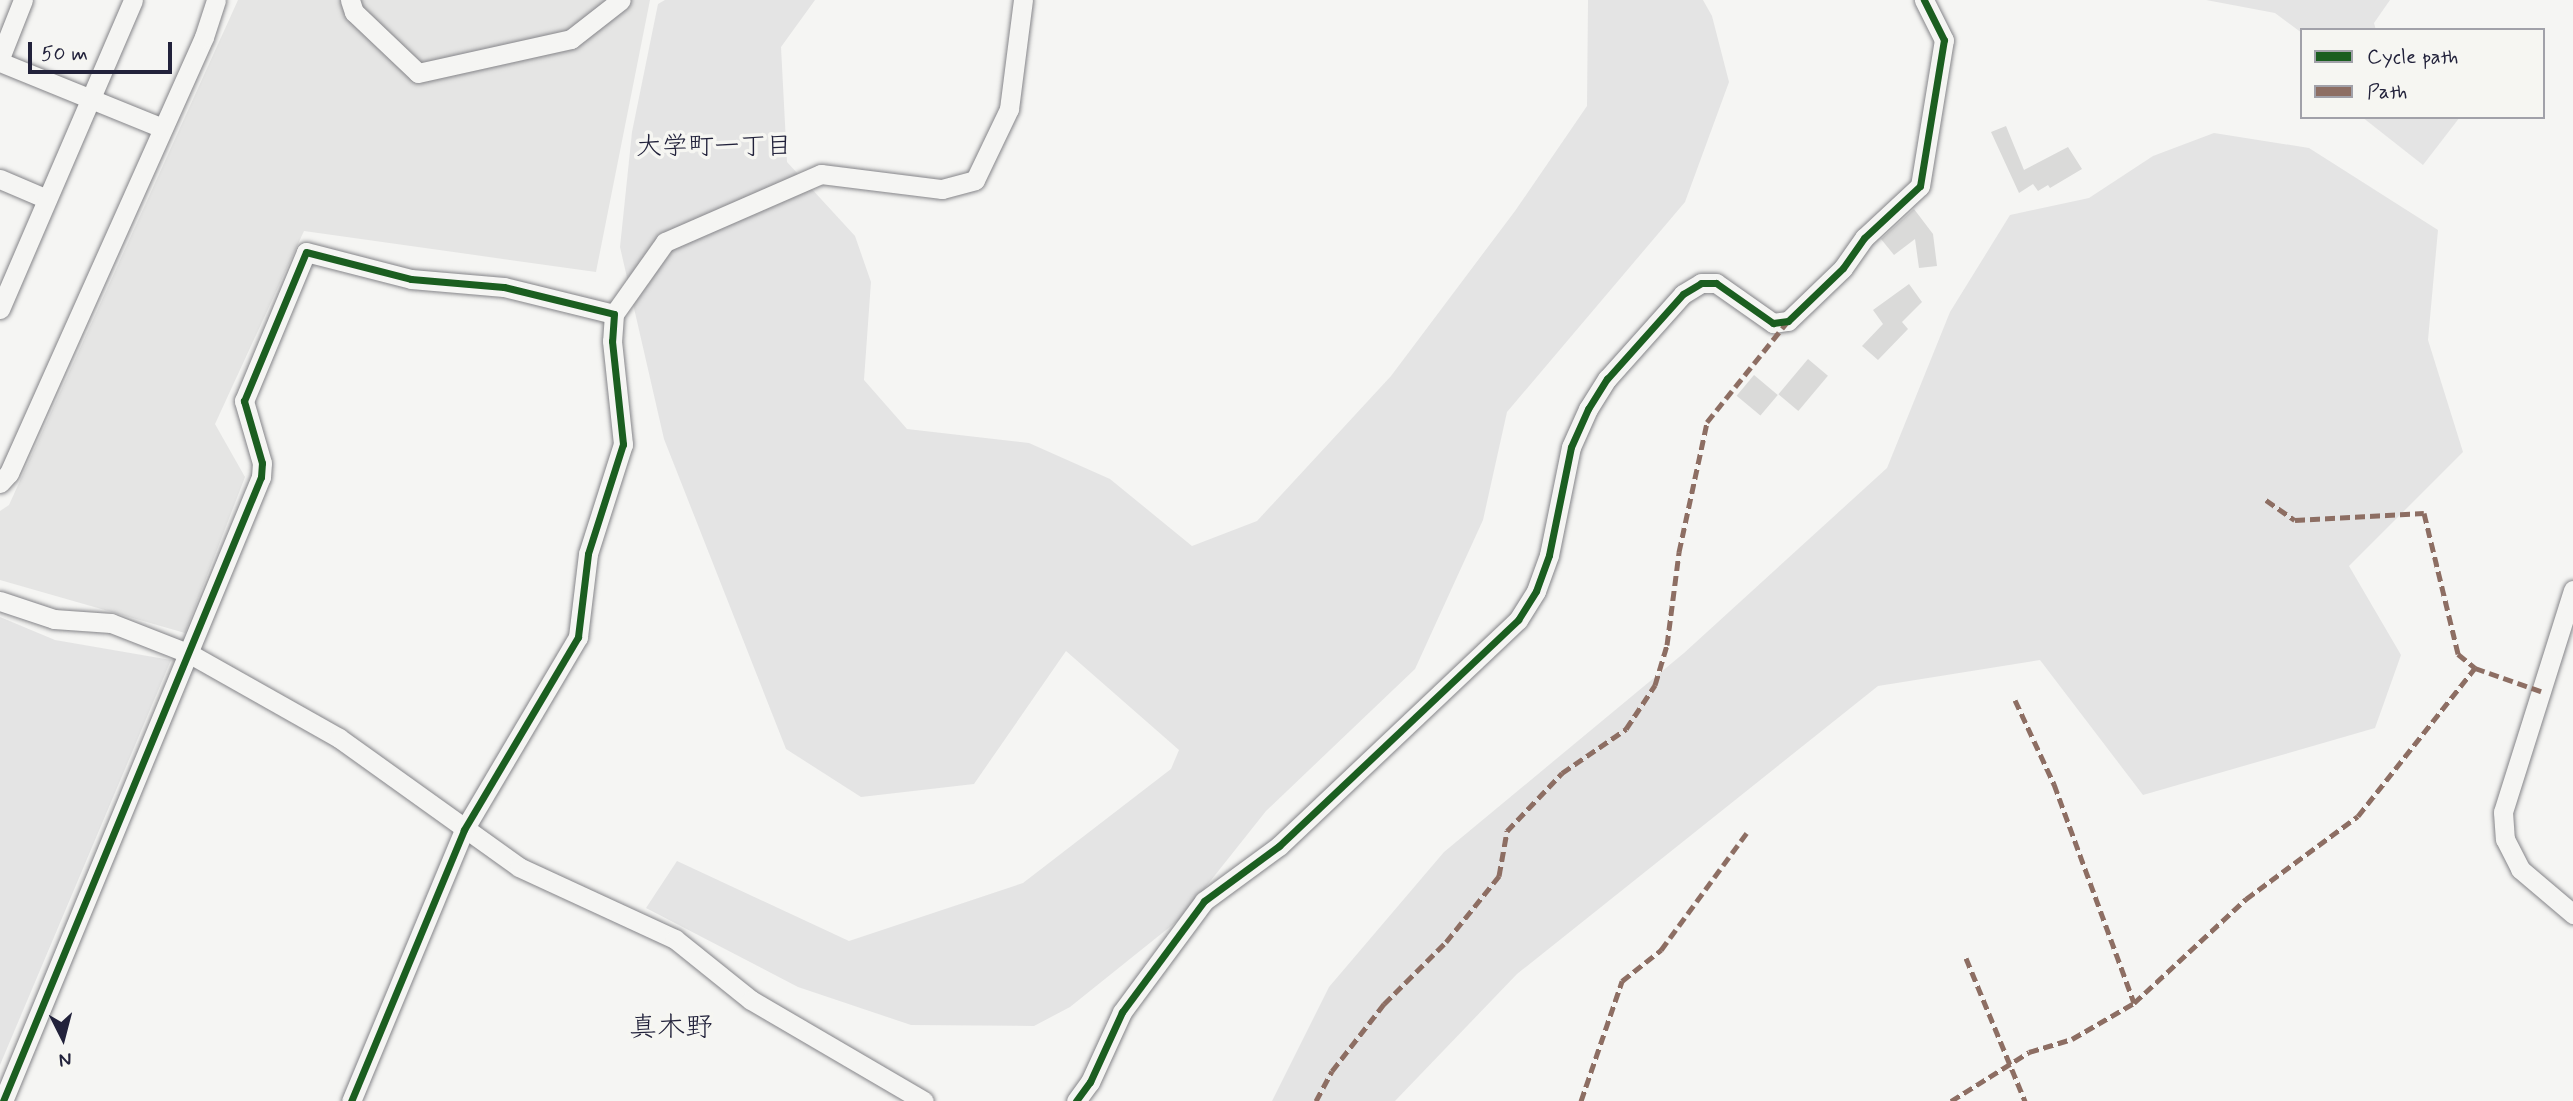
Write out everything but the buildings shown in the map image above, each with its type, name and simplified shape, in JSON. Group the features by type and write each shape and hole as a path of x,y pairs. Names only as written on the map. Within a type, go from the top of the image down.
{"street":[{"path":"23,0 0,60 90,100 160,127"},
{"path":"0,309 4,288 47,199 133,0"},
{"path":"0,483 9,473 160,127 204,37 216,0"},
{"path":"350,0 354,12 418,73 571,39 621,0"},
{"path":"351,1101 464,830 578,637 588,554 623,444 612,341 614,314 665,242 821,174 942,189 975,180 1009,109 1023,0"},
{"path":"1076,1101 1090,1082 1122,1012 1204,901 1279,846 1518,620 1536,591 1549,555 1571,447 1588,409 1607,379 1683,294 1701,283 1716,283 1773,323 1788,321 1843,268 1864,238 1920,187 1944,40 1924,0"},
{"path":"0,179 47,199"},
{"path":"3,1101 261,477 262,463 244,401 306,252 411,279 504,287 614,314"},
{"path":"2573,590 2503,813 2505,839 2520,869 2573,914"},
{"path":"0,601 54,619 111,623 190,654 339,738 519,867 675,939 751,1000 924,1101"}],"shaded area":[{"path":"238,0 650,0 596,272 304,231 215,424 245,477 185,633 0,580 0,511 9,505"},
{"path":"665,0 815,0 781,47 787,162 855,236 871,282 864,380 907,429 1029,443 1110,479 1192,546 1257,521 1391,376 1515,211 1587,106 1588,0 1703,0 1712,16 1729,82 1685,202 1507,412 1483,520 1415,669 1266,811 1181,918 1070,1007 1034,1026 911,1025 798,987 646,908 677,861 849,941 1023,883 1171,769 1179,750 1066,651 974,784 861,797 786,749 664,439 620,247 632,132 658,4"},
{"path":"2206,0 2390,0 2374,23 2375,28 2300,28 2300,32 2275,13"},
{"path":"2365,119 2458,119 2423,165"},
{"path":"2214,133 2309,148 2438,230 2428,340 2463,452 2349,566 2401,655 2375,728 2143,795 2040,660 1878,686 1517,974 1395,1101 1272,1101 1329,987 1444,852 1684,653 1887,468 1950,312 2010,215 2089,198 2153,156"},
{"path":"0,617 55,640 171,660 0,1065"}],"marked path":[{"path":"1316,1101 1332,1071 1384,1004 1446,942 1499,876 1507,831 1562,773 1626,729 1655,685 1667,645 1679,552 1707,422 1788,321"},
{"path":"2266,500 2295,520 2424,513 2458,654 2475,668"},
{"path":"1951,1101 2029,1052 2072,1039 2134,1003 2246,899 2358,816 2475,668 2543,692"},
{"path":"2015,700 2054,784 2134,1003"},
{"path":"1581,1101 1622,981 1661,950 1748,831"},
{"path":"1966,958 2025,1101"}],"cycle path":[{"path":"1076,1101 1090,1082 1122,1012 1204,901 1279,846 1518,620 1536,591 1549,555 1571,447 1588,409 1607,379 1683,294 1701,283 1716,283 1773,323 1788,321 1843,268 1864,238 1920,186 1944,40 1924,0"},
{"path":"3,1101 261,477 262,463 244,401 306,252 411,279 504,287 614,314 612,341 623,444 588,554 578,637 464,830 351,1101"}],"district":[{"name":"大学町一丁目","path":"714,148"},
{"name":"真木野","path":"671,1029"}]}
